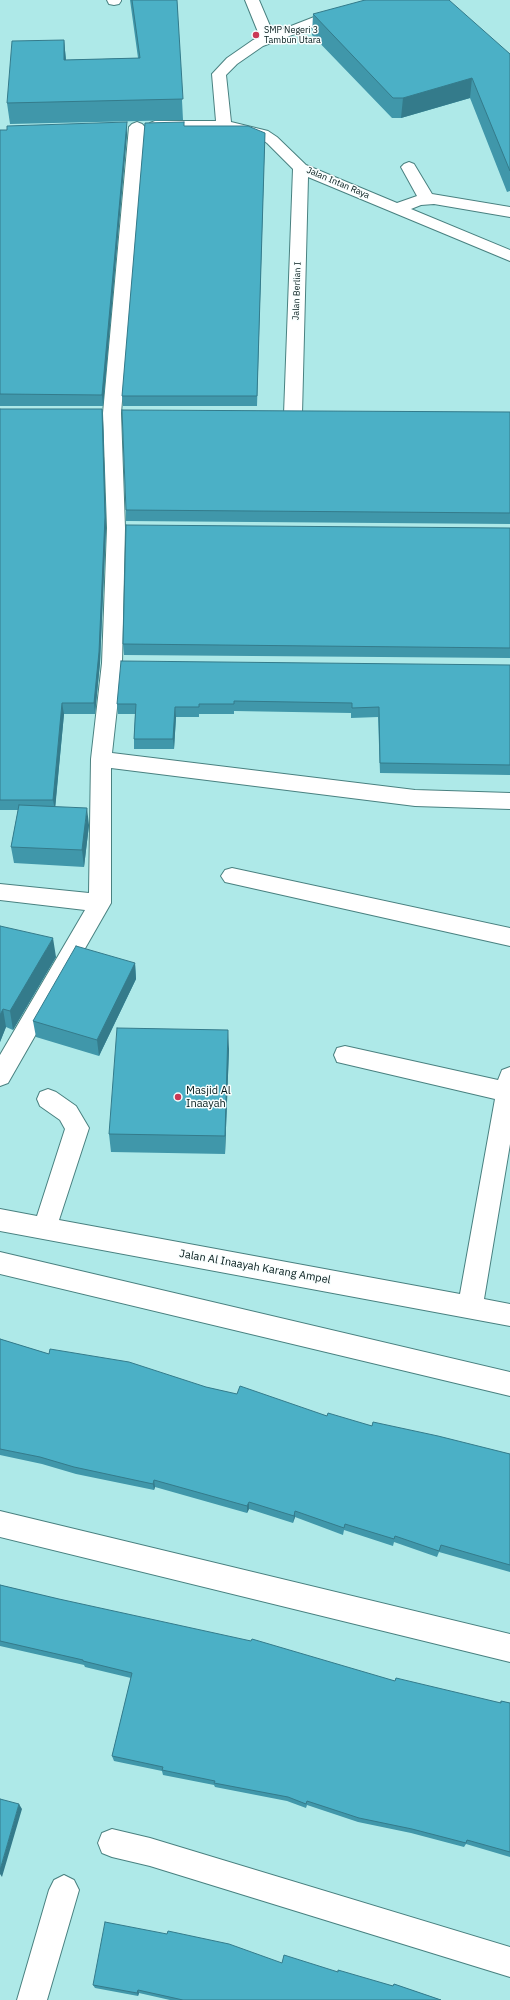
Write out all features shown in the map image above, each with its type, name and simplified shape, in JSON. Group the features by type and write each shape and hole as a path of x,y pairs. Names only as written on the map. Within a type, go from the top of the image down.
{"street":[{"path":"252,0 268,39"},
{"path":"224,125 219,74 232,61 258,43 332,15"},
{"name":"Jalan Intan Raya","path":"101,759 120,663 124,528 112,413 129,127 224,125 263,134 272,140 301,168 510,256"},
{"path":"409,167 427,200"},
{"name":"Jalan Berlian I","path":"293,414 301,168"},
{"path":"398,208 408,204 434,199 510,212"},
{"path":"0,1076 100,903 101,759 415,798 510,801"},
{"path":"232,876 510,938"},
{"path":"0,892 100,903"},
{"path":"345,1055 509,1084 470,1307"},
{"path":"45,1228 76,1128 68,1113 48,1099"},
{"name":"Jalan Al Inaayah Karang Ampel","path":"0,1220 510,1314"},
{"path":"0,1264 510,1384"},
{"path":"0,1524 510,1648"},
{"path":"112,1843 150,1852 510,1962"},
{"path":"32,2000 64,1890"}],"building":[{"path":"132,0 177,0 183,99 7,103 12,41 64,40 64,60 140,58"},
{"path":"365,0 449,0 510,54 510,171 472,78 403,98 393,98 313,14"},
{"path":"127,122 102,395 0,394 0,130 7,130 7,126"},
{"path":"184,122 184,126 248,126 265,133 257,396 122,396 145,123"},
{"path":"0,409 102,409 105,517 99,652 94,703 62,703 53,800 0,800"},
{"path":"122,410 510,412 510,513 126,510"},
{"path":"126,525 510,528 510,648 123,644"},
{"path":"121,661 510,665 510,765 380,763 379,707 352,708 352,703 234,701 234,704 199,704 199,707 175,707 173,739 134,739 136,704 117,704"},
{"path":"19,805 87,808 82,850 11,847"},
{"path":"0,926 53,938 10,1011 3,1009 0,1015"},
{"path":"76,946 135,963 97,1040 33,1021"},
{"path":"117,1028 228,1030 225,1136 109,1134"},
{"path":"0,1339 49,1354 50,1349 129,1362 206,1387 237,1394 240,1386 327,1416 328,1413 372,1426 373,1422 510,1454 510,1565 441,1545 439,1551 395,1536 394,1539 345,1524 344,1528 295,1511 294,1516 249,1502 247,1506 154,1480 153,1484 0,1449"},
{"path":"0,1585 251,1641 252,1639 395,1681 396,1678 501,1703 501,1701 510,1703 510,1852 467,1840 466,1843 412,1829 359,1818 307,1801 306,1804 288,1797 214,1783 215,1781 162,1770 163,1767 112,1756 132,1673 0,1641"},
{"path":"0,1799 19,1804 0,1870"},
{"path":"105,1922 167,1934 168,1931 229,1944 282,1963 284,1955 338,1972 338,1970 393,1986 394,1984 441,2000 183,2000 138,1990 137,1993 93,1985"}],"place":[{"name":"SMP Negeri 3 Tambun Utara","path":"256,35"},
{"name":"Masjid Al Inaayah","path":"178,1097"}]}
